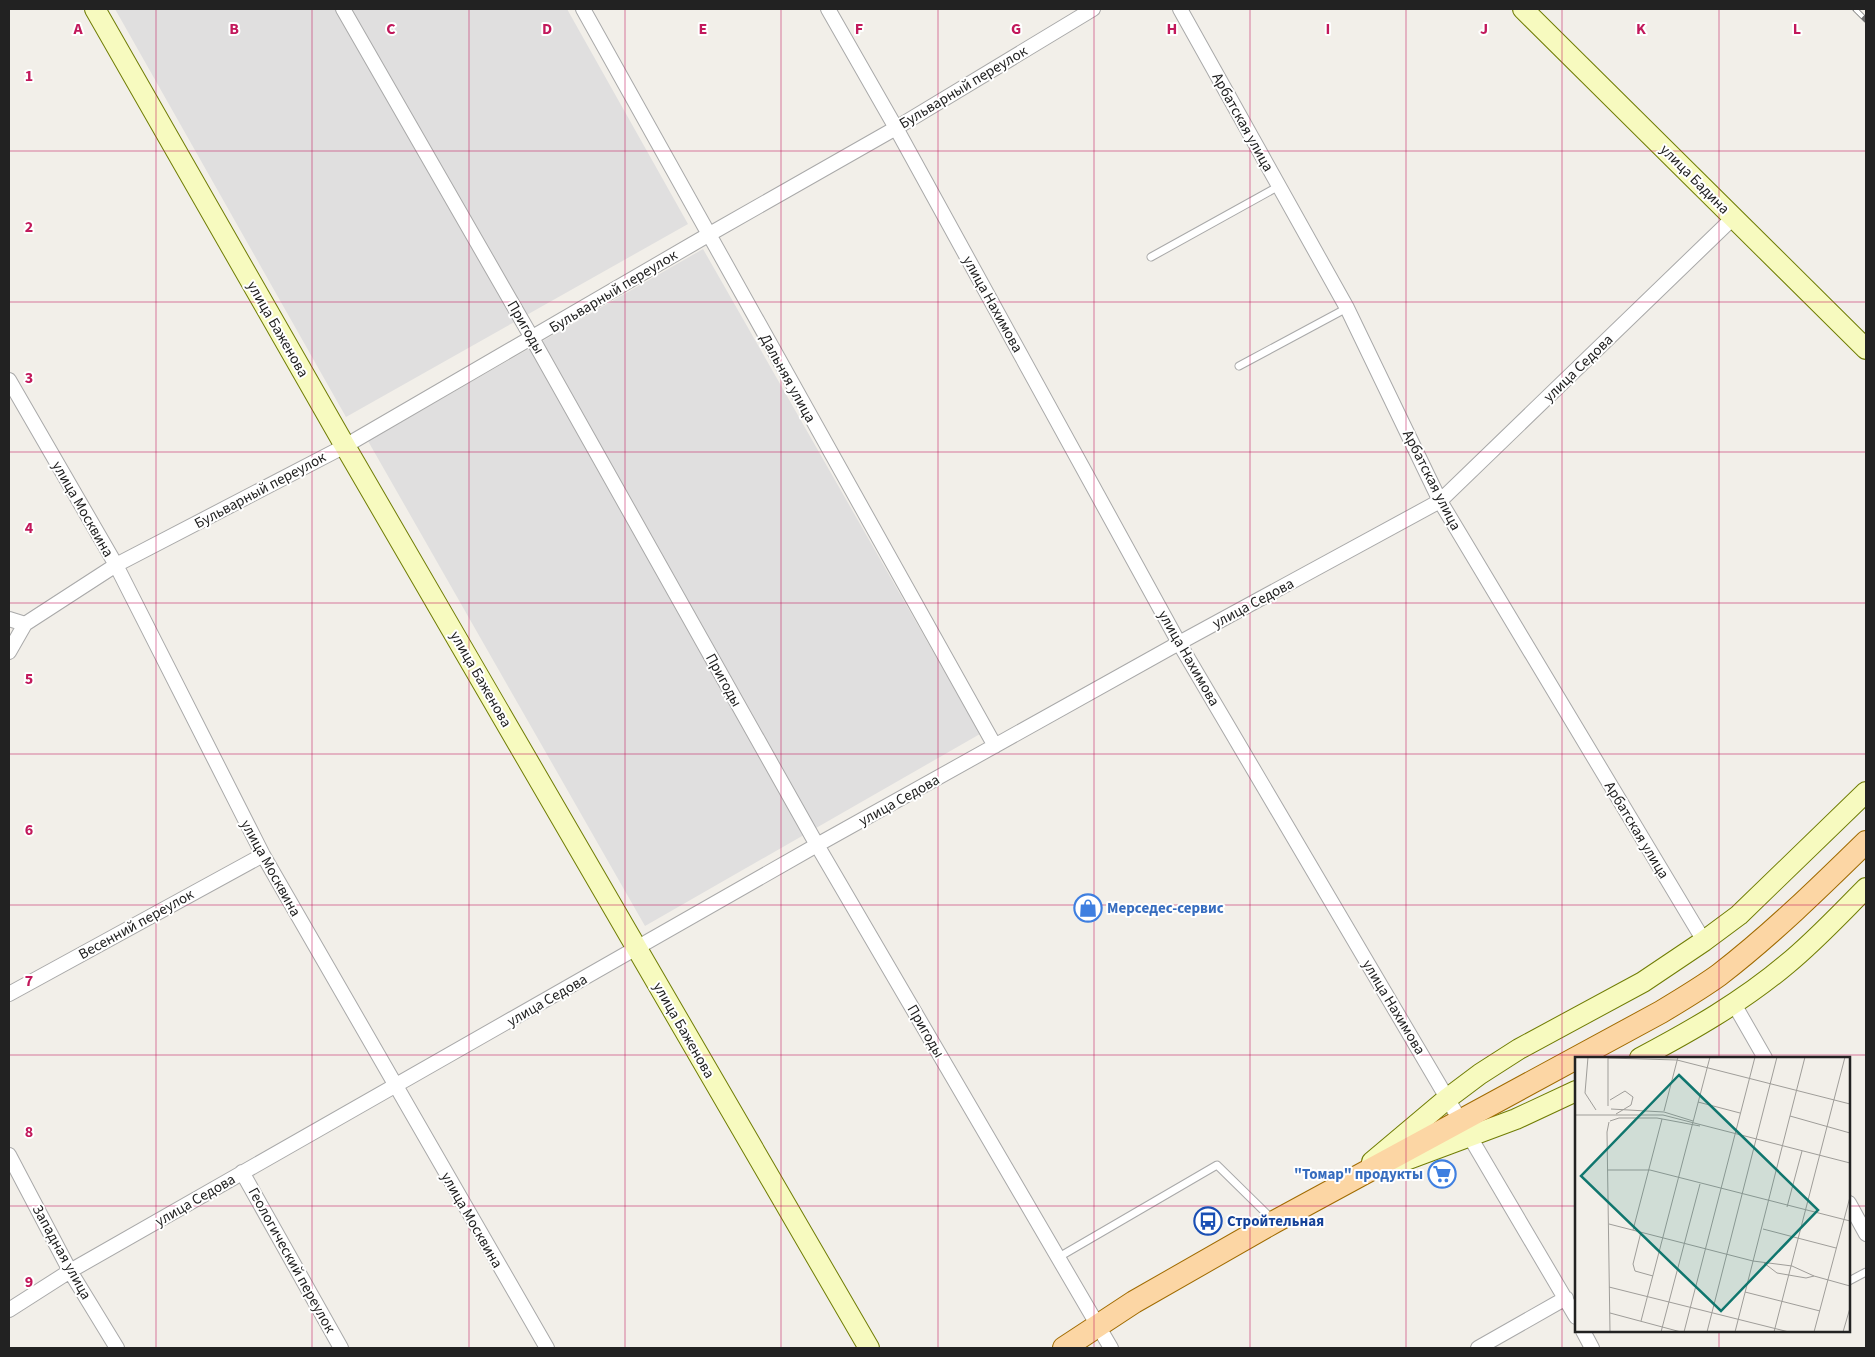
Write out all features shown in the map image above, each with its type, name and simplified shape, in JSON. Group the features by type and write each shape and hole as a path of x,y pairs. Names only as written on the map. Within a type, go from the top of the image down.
{"main road":[{"path":"1586,1057 1662,1012 1717,976 1765,938 1866,842"},
{"path":"1064,1348 1134,1302 1274,1222 1349,1181 1466,1128 1575,1063"}],"street":[{"name":"улица Баженова","path":"95,9 345,446 870,1348"},
{"name":"Пригоды","path":"343,9 532,338 817,845 1111,1348"},
{"name":"Дальняя улица","path":"583,9 995,746"},
{"name":"улица Нахимова","path":"828,9 896,128 1178,643 1575,1315"},
{"name":"Арбатская улица","path":"1180,9 1348,308 1440,502 1704,941"},
{"name":"улица Бадина","path":"1523,9 1866,349"},
{"name":"Бульварный переулок","path":"9,652 25,624 116,565 345,446 896,128 1087,10"},
{"name":"улица Седова","path":"9,1310 70,1271 242,1172 817,845 1178,643 1440,502 1734,217"},
{"name":"улица Москвина","path":"9,380 116,565 263,855 547,1348"},
{"path":"9,619 25,624"},
{"path":"1349,1181 1448,1098 1480,1074 1519,1049 1643,982 1739,915 1866,792"},
{"name":"Весенний переулок","path":"9,994 263,855"},
{"path":"1642,1057 1679,1038 1734,1004 1786,964 1866,888"},
{"path":"1734,1004 1764,1057"},
{"path":"1466,1128 1516,1120 1575,1091"},
{"name":"Западная улица","path":"9,1155 70,1271 117,1348"},
{"name":"Геологический переулок","path":"242,1172 341,1348"},
{"path":"1850,1204 1859,1215 1866,1234"},
{"path":"1478,1348 1566,1298"},
{"path":"1584,1332 1592,1348"}],"lane":[{"path":"1151,257 1279,186"},
{"path":"1239,366 1348,308"},
{"path":"1059,1257 1217,1166 1274,1222"},
{"path":"1850,1280 1866,1272"}],"shaded area":[{"path":"115,9 567,9 688,224 346,417"},
{"path":"703,249 980,734 645,926 368,441"}],"railway":[{"path":"1855,9 1866,20"}],"place":[{"name":"Мерседес-сервис","path":"1088,908"},
{"name":"\"Томар\" продукты","path":"1442,1174"},
{"name":"Стройтельная","path":"1208,1221"}]}
